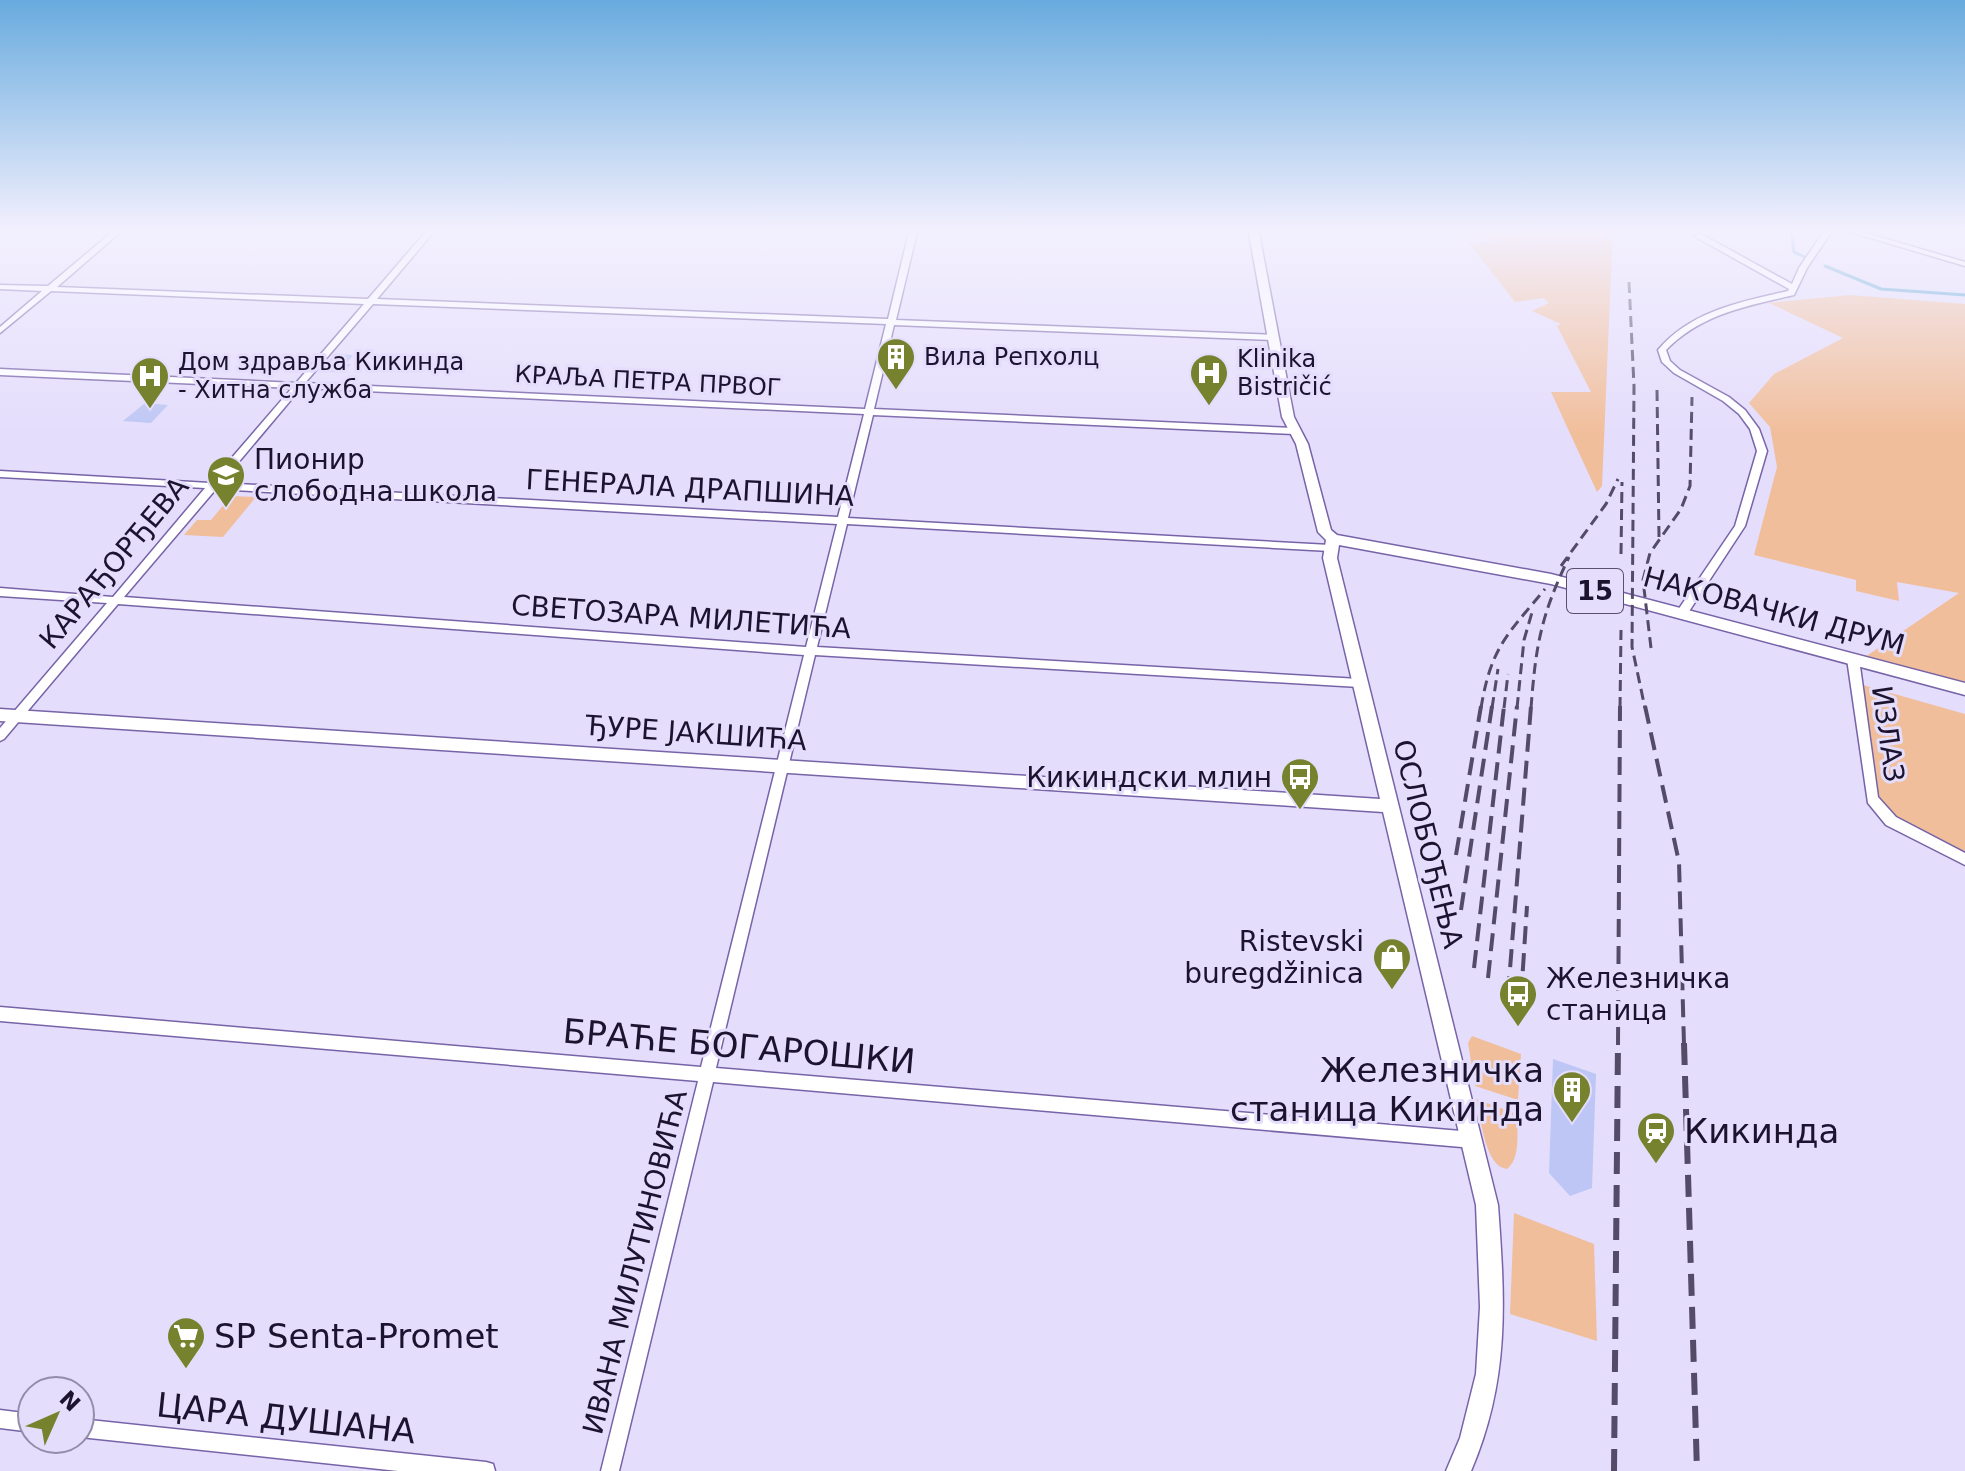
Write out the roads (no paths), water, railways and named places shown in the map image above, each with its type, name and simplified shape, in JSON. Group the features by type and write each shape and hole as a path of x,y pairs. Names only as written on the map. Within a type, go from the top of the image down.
{"main road":[{"name":"ОСЛОБОЂЕЊА","path":"1266,297 1294,431 1302,444 1325,532 1332,544 1359,683 1487,1205 1492,1279 1486,1404 1477,1435 1458,1471"},
{"name":"НАКОВАЧКИ ДРУМ","path":"1332,544 1514,571 1965,689"},
{"name":"ЂУРЕ ЈАКШИЋА","path":"8,715 1388,806"}],"street":[{"path":"0,331 42,297"},
{"path":"254,297 1273,337"},
{"name":"КАРАЂОРЂЕВА","path":"0,736 8,715 115,599 374,297"},
{"name":"ИВАНА МИЛУТИНОВИЋА","path":"610,1471 896,297"},
{"path":"1682,613 1740,526 1762,451 1743,408 1669,366 1662,350 1672,337 1696,322 1724,310 1777,297"},
{"name":"КРАЉА ПЕТРА ПРВОГ","path":"0,372 1294,431"},
{"name":"ГЕНЕРАЛА ДРАПШИНА","path":"0,474 1332,544"},
{"name":"СВЕТОЗАРА МИЛЕТИЋА","path":"0,592 810,651 1359,683"},
{"name":"ИЗЛАЗ","path":"1853,659 1872,799 1891,821 1965,859"},
{"name":"БРАЋЕ БОГАРОШКИ","path":"0,1014 1473,1140"},
{"name":"ЦАРА ДУШАНА","path":"96,1430 486,1471"}],"railway":[{"path":"1630,297 1634,386 1632,647 1645,708"},
{"path":"1657,390 1659,537"},
{"path":"1651,648 1643,580 1650,553 1681,509 1690,486 1692,397"},
{"path":"1561,566 1606,504 1618,479"},
{"path":"1621,554 1622,482"},
{"path":"1531,708 1541,630 1569,557"},
{"path":"1481,708 1490,670 1502,643 1545,589"},
{"path":"1517,708 1524,640 1533,609"},
{"path":"1620,708 1621,630"},
{"path":"1492,708 1498,669"},
{"path":"1504,708 1508,674"},
{"path":"1456,855 1481,706"},
{"path":"1461,910 1492,706"},
{"path":"1474,968 1504,706"},
{"path":"1488,978 1517,706"},
{"path":"1508,994 1531,706"},
{"path":"1618,1045 1620,706"},
{"path":"1645,706 1679,862 1684,1045"},
{"path":"1521,998 1527,906"},
{"path":"1614,1471 1618,1043"},
{"path":"1684,1043 1697,1471"}],"place":[{"name":"Вила Репхолц","path":"896,391"},
{"name":"Klinika Bistričić","path":"1209,407"},
{"name":"Дом здравља Кикинда - Хитна служба","path":"150,410"},
{"name":"Пионир слободна школа","path":"226,509"},
{"name":"Кикиндски млин","path":"1300,811"},
{"name":"Ristevski buregdžinica","path":"1392,991"},
{"name":"Железничка станица","path":"1518,1028"},
{"name":"Железничка станица Кикинда","path":"1572,1124"},
{"name":"Кикинда","path":"1656,1165"},
{"name":"SP Senta-Promet","path":"186,1370"}]}
